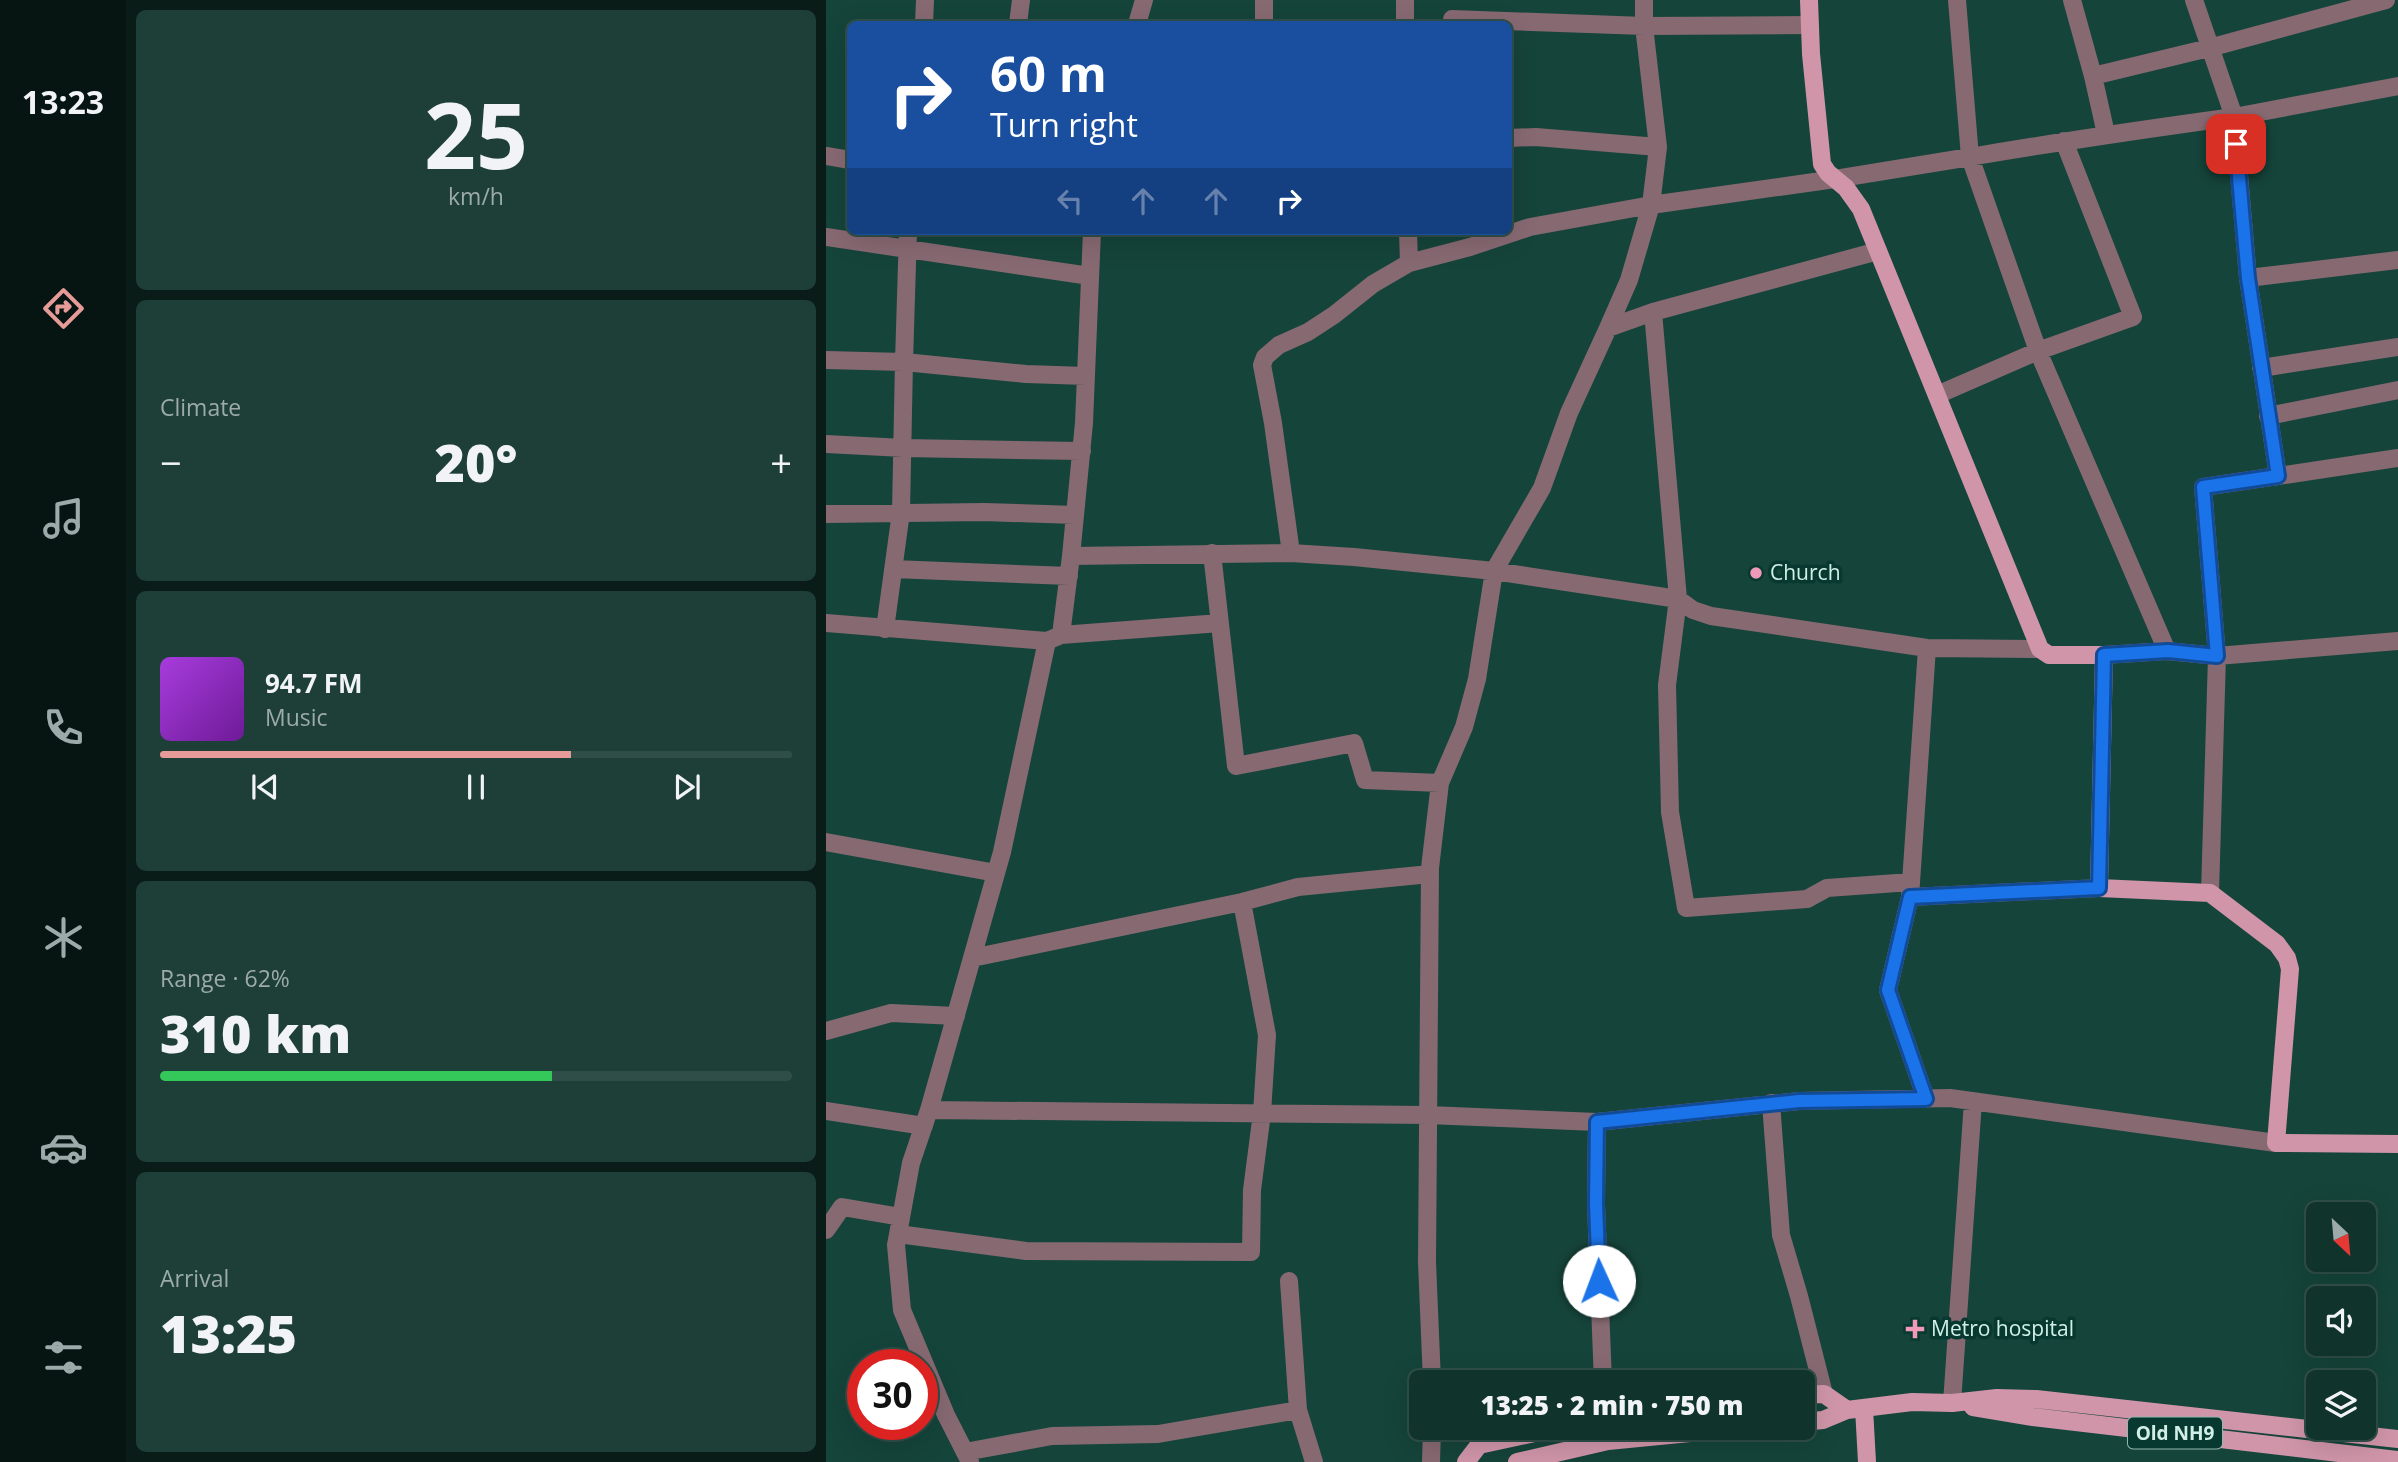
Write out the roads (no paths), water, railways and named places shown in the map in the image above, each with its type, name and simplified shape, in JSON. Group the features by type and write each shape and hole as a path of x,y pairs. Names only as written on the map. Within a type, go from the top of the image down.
{"main road":[{"path":"1809,0 1822,164 1846,188 1861,209 2039,649 2049,655 2104,655 2099,888 2210,893 2277,944 2287,958 2290,969 2276,1143 2398,1144"},
{"path":"1815,1394 1824,1394 1855,1409"},
{"name":"Old NH9","path":"1952,1403 1997,1398 2036,1399 2398,1439"},
{"path":"1815,1421 1855,1409 1912,1402 1952,1403"},
{"name":"Old NH9","path":"1952,1403 2034,1417 2398,1460"},
{"path":"1855,1409 1867,1462"},
{"path":"1466,1462 1479,1445 1502,1440"},
{"path":"1517,1462 1618,1440"}],"street":[{"path":"924,21 925,0"},
{"path":"1018,21 1021,0"},
{"path":"1139,21 1144,0"},
{"path":"1264,0 1264,21"},
{"path":"1405,0 1405,21"},
{"path":"1431,1370 1428,1327 1430,874 1440,783 1464,727 1477,679 1494,571 1542,488 1569,413 1629,279 1651,205 1658,147 1644,26 1644,0"},
{"path":"1957,0 1970,157 2038,351 2168,651"},
{"path":"2072,0 2106,134"},
{"path":"2194,0 2234,117 2248,278 2278,476"},
{"path":"2093,75 2209,48 2386,0"},
{"path":"1452,19 1507,21"},
{"path":"1512,21 1644,26 1810,25"},
{"path":"1512,233 1530,227 1651,205 1835,179 2106,134 2234,117 2398,86"},
{"path":"1512,138 1536,137 1658,147"},
{"path":"1937,396 2038,351 2133,317 2064,141"},
{"path":"826,156 847,160"},
{"path":"1092,235 1082,451 1069,576 996,873 911,1163 896,1245 902,1310 966,1459 1052,1436 1158,1434 1297,1410"},
{"path":"1408,235 1409,262"},
{"path":"1290,553 1273,423 1262,365 1265,357 1279,345 1308,332 1334,315 1373,284 1409,262 1506,235"},
{"path":"826,237 908,240 1090,276"},
{"path":"884,629 901,512 908,240"},
{"path":"1608,328 1653,312 1878,251"},
{"path":"2248,278 2398,260"},
{"path":"1653,312 1678,598 1667,685 1670,812 1686,908 1807,899 1827,888 2099,888"},
{"path":"2261,368 2398,347"},
{"path":"826,360 904,362 1026,374 1086,376"},
{"path":"2268,416 2398,390"},
{"path":"826,444 1082,451"},
{"path":"2210,893 2217,656 2203,487 2398,458"},
{"path":"826,514 901,512 1075,515"},
{"path":"1212,553 1236,766 1354,743 1365,780 1440,783"},
{"path":"1071,556 1290,553 1354,557 1494,571 1678,598 1693,610 1711,617 1927,648 2039,649"},
{"path":"892,569 1069,576"},
{"path":"826,623 884,629 1054,638 1220,623"},
{"path":"2104,655 2168,651 2217,656 2398,641"},
{"path":"1926,1099 1888,990 1910,890 1927,648"},
{"path":"826,842 996,873"},
{"path":"972,958 1242,902 1298,887 1430,874"},
{"path":"826,1230 842,1207 900,1225 1026,1251 1251,1252 1252,1190 1262,1113 1267,1035 1242,902"},
{"path":"826,1031 891,1013 956,1016"},
{"path":"826,1111 926,1118 1262,1113 1428,1115 1597,1122 1771,1103 1926,1099 1973,1101 2276,1143"},
{"path":"1952,1403 1973,1101"},
{"path":"1771,1103 1781,1235 1824,1394"},
{"path":"1597,1122 1596,1204 1603,1370"},
{"path":"1289,1280 1297,1410 1314,1462"},
{"path":"1431,1462 1432,1440"}],"place":[{"name":"Church","path":"1756,573"},
{"name":"Metro hospital","path":"1915,1329"}]}
